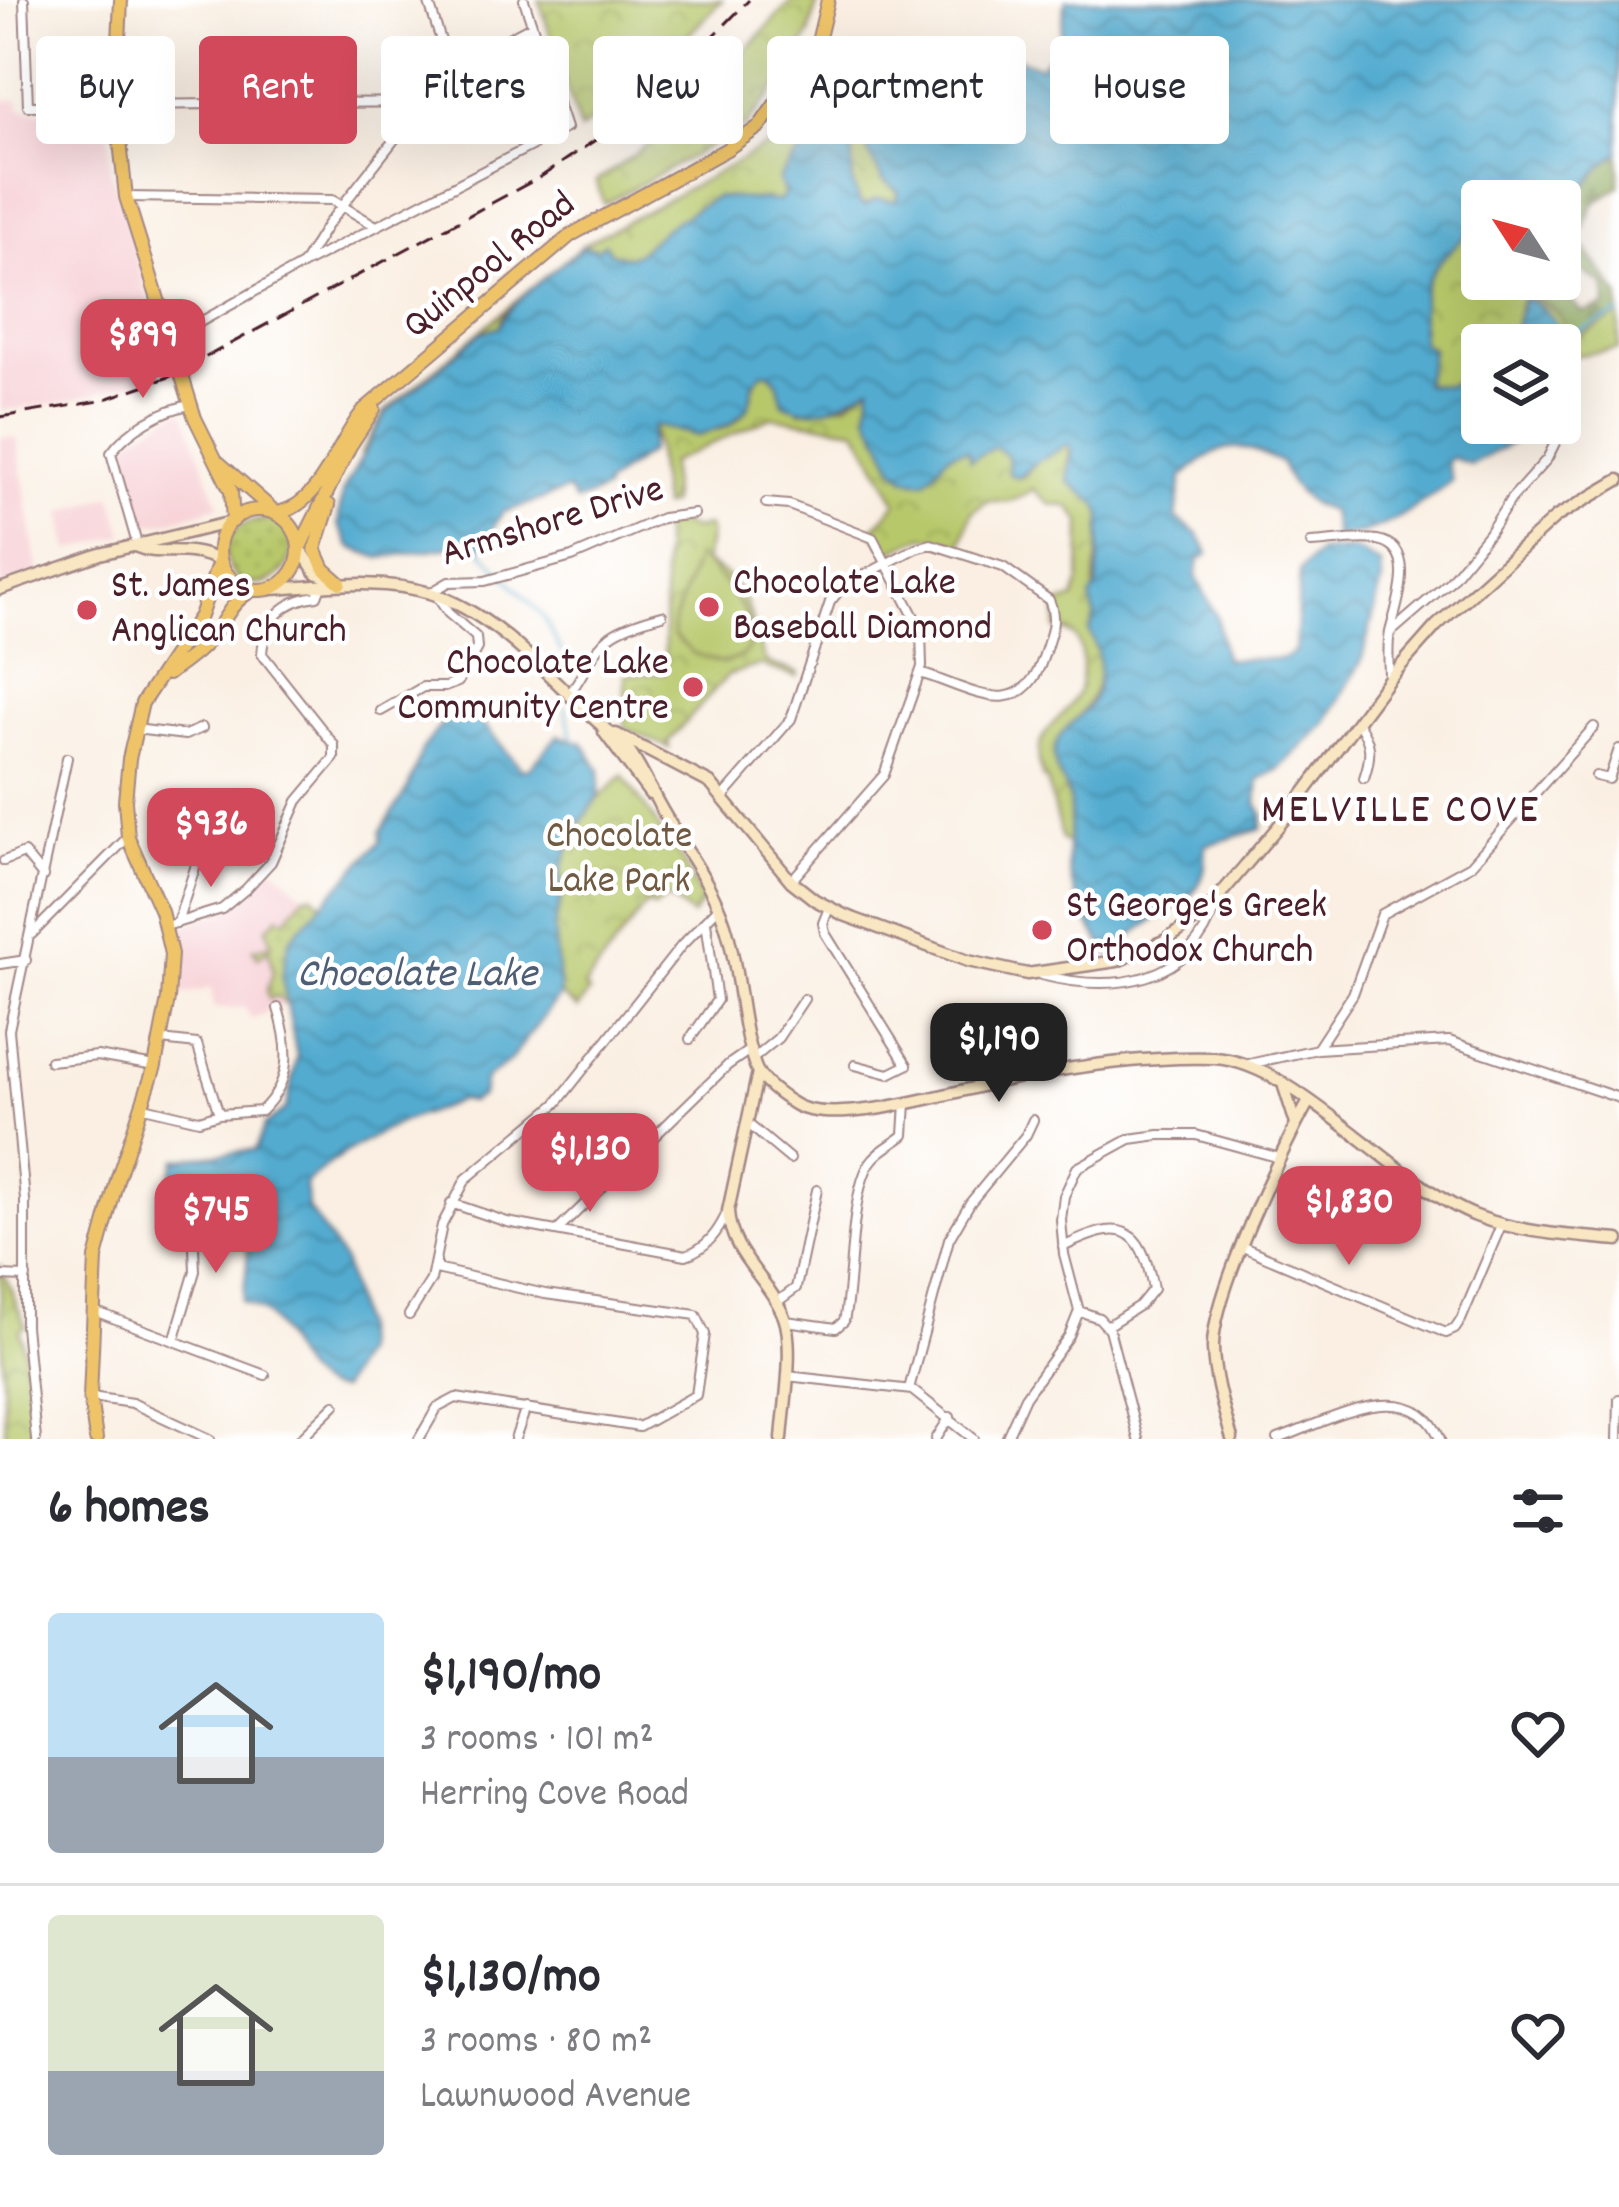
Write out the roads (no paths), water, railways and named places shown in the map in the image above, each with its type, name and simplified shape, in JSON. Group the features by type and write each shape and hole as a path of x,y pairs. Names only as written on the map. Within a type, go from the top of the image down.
{"main road":[{"path":"119,36 121,0"},
{"name":"Quinpool Road","path":"277,513 308,500 347,430 388,390 571,235 760,126 818,42 828,0"},
{"path":"96,1439 90,1396 96,1258 161,1040 171,953 172,924 128,838 125,800 134,729 152,686 188,638 206,602 219,541 232,521 231,491 191,405 126,197 120,144"},
{"name":"Quinpool Road","path":"300,547 355,437 388,390"},
{"path":"340,583 320,564 315,543 355,437"},
{"path":"212,456 293,527 316,573 340,583"},
{"path":"599,724 700,776 724,796 791,881 829,908 968,962 1040,975 1130,957 1178,933 1217,901 1389,679 1436,626 1501,563 1579,501 1619,480"},
{"path":"0,589 147,540 184,536 253,512 277,513"},
{"path":"137,547 145,551 192,549 218,561 234,581 261,589 340,583 433,594 491,626 599,724 633,766"},
{"path":"152,686 202,648 232,604 290,574 300,547"},
{"path":"613,733 718,907 728,935 758,1072 728,1211 729,1234 786,1321 782,1439"},
{"path":"633,766 664,757"},
{"path":"758,1072 807,1111 863,1110 1094,1067 1195,1058 1249,1064 1475,1216 1619,1240"},
{"path":"1282,1084 1296,1124"},
{"path":"1232,1439 1218,1387 1215,1316 1280,1158 1309,1101"}],"street":[{"path":"24,0 28,106 36,106"},
{"path":"428,0 439,36"},
{"path":"170,339 566,128 524,0"},
{"path":"513,36 532,26"},
{"path":"175,105 381,103"},
{"path":"302,265 393,144"},
{"path":"126,197 332,200 376,226"},
{"path":"137,547 111,457 118,444 165,413 191,405"},
{"path":"1390,633 1449,582 1554,444"},
{"path":"766,502 789,505 865,532 876,542 921,630 924,654 882,777 791,881"},
{"name":"Armshore Drive","path":"433,594 448,582 506,575 572,556 662,518 694,514"},
{"path":"1310,543 1375,540 1393,549 1401,563 1402,590 1390,633 1389,679"},
{"path":"724,796 791,719 834,595 884,565 919,547 938,545 1009,570 1042,592 1053,608 1054,622 1039,672 1015,695 994,698 920,673"},
{"path":"172,924 222,909 246,889 271,862 298,801 334,758 334,745 262,654 266,632 278,613 299,598 317,596 321,586"},
{"path":"381,711 423,687 458,682 477,648 476,637 433,594"},
{"path":"569,695 599,643 615,630 662,615"},
{"path":"1357,722 1370,739 1364,778"},
{"path":"1318,1049 1354,994 1382,914 1471,865 1594,727"},
{"path":"134,729 185,735 202,728"},
{"path":"1596,776 1609,779 1619,749"},
{"path":"36,1439 25,1325 25,1200 9,1030 68,758"},
{"path":"31,935 128,838"},
{"path":"172,924 204,840"},
{"path":"4,861 24,853 43,876"},
{"path":"1040,975 1080,985 1111,985 1154,975 1204,935 1217,901"},
{"path":"409,1316 431,1280 452,1203 466,1179 565,1094 718,907"},
{"path":"829,908 825,933 906,1067 887,1074 855,1065"},
{"path":"690,1039 717,1000 705,921"},
{"path":"0,964 26,960"},
{"path":"557,1231 728,1065 778,1038 804,999"},
{"path":"144,1106 200,1120 254,1113 278,1093 290,1056 278,1008"},
{"path":"161,1040 196,1044 219,1114"},
{"path":"1249,1064 1318,1049 1449,1041 1619,1098"},
{"path":"50,1061 97,1056 154,1066"},
{"path":"786,1321 836,1328 844,1321 853,1237 866,1175 872,1160 906,1132 906,1103"},
{"path":"909,1389 949,1239 962,1214 1026,1136 1033,1120"},
{"path":"746,1123 790,1159"},
{"path":"1006,1439 1025,1397 1069,1336 1079,1311 1064,1247 1062,1208 1077,1168 1135,1137 1196,1136 1280,1158"},
{"path":"777,1302 796,1288 817,1190"},
{"path":"173,1341 195,1271 197,1200"},
{"path":"452,1203 507,1222 686,1255 710,1240 728,1211"},
{"path":"1243,1247 1446,1334 1455,1329 1502,1223"},
{"path":"1064,1247 1114,1227 1129,1233 1143,1250 1153,1289 1140,1305 1107,1326"},
{"path":"419,1439 437,1408 456,1398 639,1427 696,1395 705,1334 696,1315 545,1294 458,1276 436,1269 436,1260"},
{"path":"0,1276 26,1277"},
{"path":"93,1311 265,1375"},
{"path":"1079,1311 1107,1326 1138,1439"},
{"path":"786,1376 909,1389 974,1439"},
{"path":"90,1396 132,1402 209,1439"},
{"path":"1618,1439 1619,1400"},
{"path":"1278,1439 1396,1402 1422,1412 1440,1439"},
{"path":"300,1439 335,1405"},
{"path":"515,1439 526,1408"},
{"path":"936,1439 950,1417"},
{"path":"639,1427 639,1439"}],"water":[{"path":"1066,0 1619,0 1619,152 1581,192 1581,180 1461,180 1461,241 1438,263 1423,293 1421,341 1432,350 1424,384 1461,382 1461,444 1509,444 1471,465 1452,457 1447,464 1452,481 1425,500 1383,525 1335,537 1331,511 1306,499 1281,463 1265,455 1228,448 1182,477 1176,518 1199,535 1209,554 1199,560 1196,577 1217,617 1224,659 1283,659 1295,652 1300,571 1319,552 1355,550 1381,565 1382,582 1361,662 1325,724 1278,770 1259,779 1261,829 1206,845 1204,871 1196,889 1135,933 1119,957 1111,956 1096,935 1074,889 1068,864 1069,798 1054,760 1061,735 1091,701 1099,671 1089,631 1095,616 1090,598 1097,586 1102,515 1097,504 1068,481 1072,450 1068,445 1036,462 1019,478 1009,474 1007,456 995,447 970,460 968,450 952,453 925,481 908,479 896,470 868,414 871,386 830,407 808,410 783,403 777,381 763,372 754,382 748,408 731,424 698,436 653,425 649,452 604,486 605,490 576,502 568,490 503,512 480,549 448,547 380,558 350,547 338,524 342,493 386,413 480,333 500,326 522,297 583,246 597,249 605,243 610,253 627,257 715,197 779,201 785,195 778,180 796,157 816,144 853,151 852,182 860,204 866,206 875,199 895,201 899,192 882,179 864,144 1026,144 1026,62 1040,67 1050,55 1050,144 1229,144 1229,36 1060,36"},
{"path":"1527,300 1555,324 1516,324"},
{"name":"Chocolate Lake","path":"455,706 472,711 521,768 529,769 558,735 583,743 600,770 599,796 576,830 561,870 554,928 560,995 509,1062 485,1079 482,1095 392,1127 338,1158 305,1185 308,1208 343,1260 360,1327 361,1352 340,1390 326,1388 305,1374 268,1316 242,1302 252,1188 223,1173 202,1181 179,1232 167,1213 166,1189 176,1159 255,1150 265,1125 286,1109 297,1057 282,977 290,939 381,841 381,831 408,788 422,750"}],"waterway":[{"path":"1581,330 1619,314"},
{"path":"480,549 544,618 562,653"},
{"path":"565,707 572,736"}],"railway":[{"path":"0,417 100,401 169,377 542,176 644,107 749,0"}],"place":[{"name":"Chocolate Lake Baseball Diamond","path":"709,607"},
{"name":"St. James Anglican Church","path":"87,610"},
{"name":"Chocolate Lake Community Centre","path":"693,687"},
{"name":"St George's Greek Orthodox Church","path":"1042,930"}],"district":[{"name":"MELVILLE COVE","path":"1401,813"}],"park label":[{"name":"Chocolate Lake Park","path":"619,860"}]}
